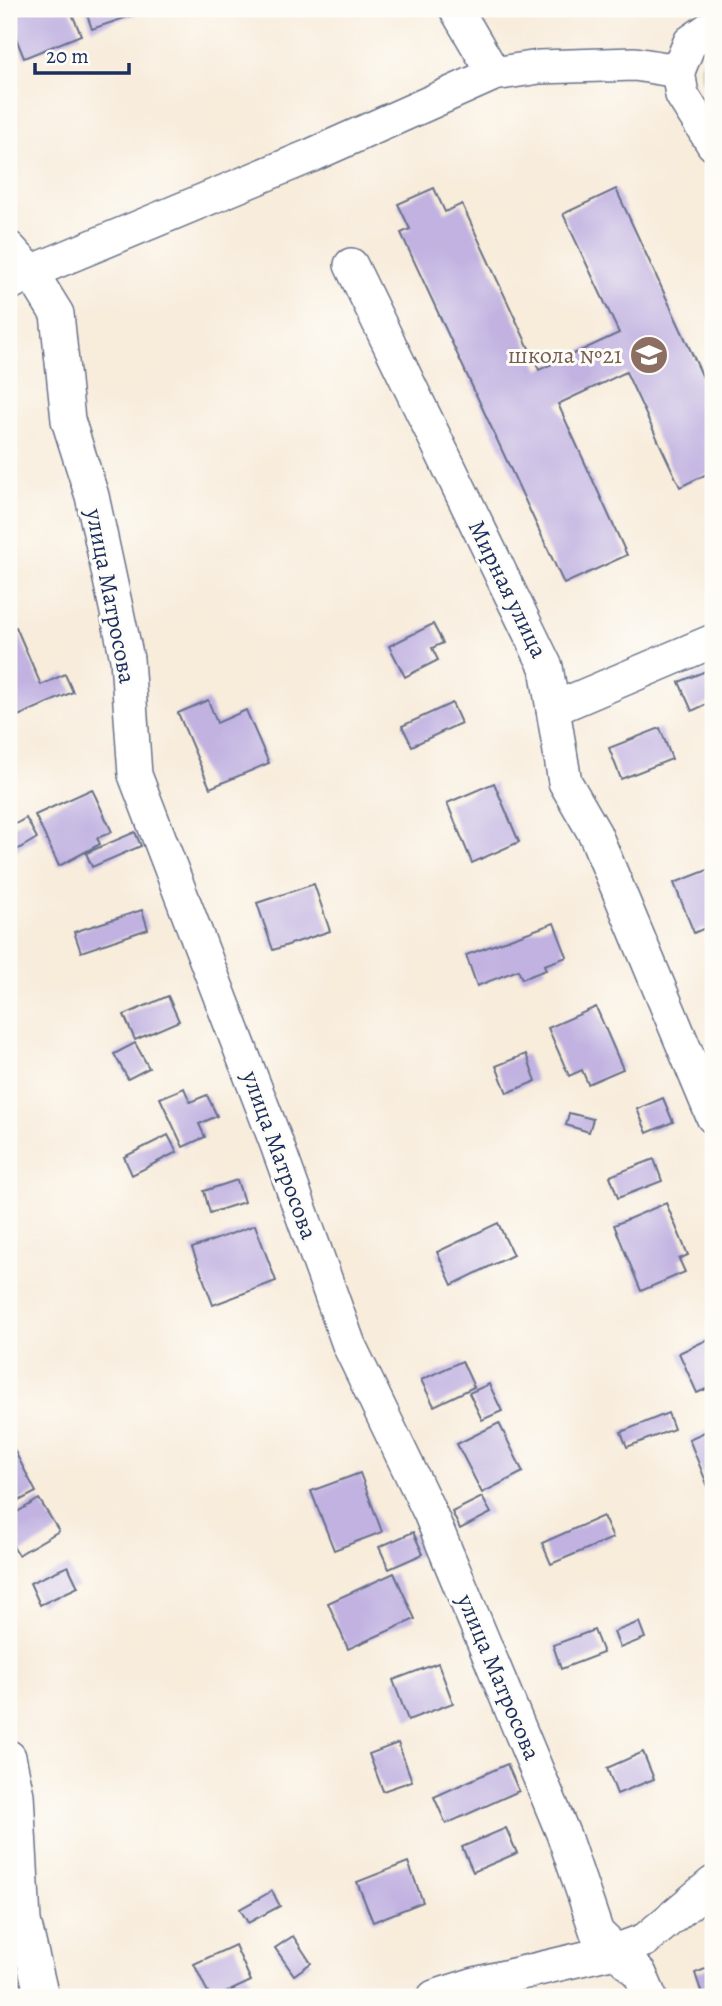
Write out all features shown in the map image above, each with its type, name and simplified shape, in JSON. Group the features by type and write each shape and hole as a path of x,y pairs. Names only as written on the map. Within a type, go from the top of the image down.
{"street":[{"path":"456,9 494,74"},
{"path":"713,26 690,42 678,71 682,94 713,144"},
{"path":"20,278 310,156 494,74 539,67 635,64 678,71"},
{"name":"улица Матросова","path":"9,248 20,278 57,314 68,420 92,496 127,659 135,775 276,1142 349,1345 435,1526 564,1836 597,1933 640,1974 650,1997"},
{"name":"Мирная улица","path":"351,265 546,667 565,782 595,834 713,1117"},
{"path":"553,709 713,641"},
{"path":"9,1757 17,1795 24,1921 42,1997"},
{"path":"434,1997 475,1984 615,1951 645,1940 713,1883"}],"green space":[{"path":"713,49 713,105 704,83 702,68 707,55"}],"building":[{"path":"18,9 70,9 81,35 24,58 9,21 9,12"},
{"path":"85,9 151,9 92,29"},
{"path":"434,188 445,212 462,204 539,370 619,333 563,214 616,189 713,399 713,471 680,487 626,372 558,404 627,555 564,584 401,233 410,229 398,204"},
{"path":"433,624 443,643 432,648 438,660 405,677 389,646"},
{"path":"16,627 41,685 65,674 73,692 9,720 9,630"},
{"path":"713,668 713,701 692,711 679,682"},
{"path":"208,700 217,723 246,710 269,763 210,788 178,713"},
{"path":"452,703 461,723 412,746 402,726"},
{"path":"660,728 672,759 621,779 609,748"},
{"path":"494,783 519,842 472,863 447,803"},
{"path":"92,789 112,832 97,838 100,844 59,866 35,815"},
{"path":"26,818 37,838 10,854 9,828"},
{"path":"135,832 141,846 92,867 86,853"},
{"path":"713,868 713,949 705,928 694,933 674,883"},
{"path":"314,884 330,931 273,950 257,903"},
{"path":"142,910 148,929 81,952 74,932"},
{"path":"554,923 567,957 544,965 546,970 522,979 518,970 477,986 466,955"},
{"path":"168,996 179,1021 135,1040 124,1015"},
{"path":"596,1007 623,1069 588,1084 582,1070 569,1076 548,1028"},
{"path":"135,1043 149,1068 128,1079 114,1054"},
{"path":"526,1054 536,1081 507,1093 496,1066"},
{"path":"184,1088 190,1102 207,1095 217,1116 199,1124 205,1137 183,1147 160,1098"},
{"path":"663,1098 673,1122 647,1133 637,1109"},
{"path":"569,1113 593,1119 589,1132 566,1125"},
{"path":"168,1135 177,1152 132,1175 124,1157"},
{"path":"654,1159 662,1181 618,1198 610,1176"},
{"path":"237,1180 244,1202 210,1213 204,1191"},
{"path":"666,1203 688,1255 679,1259 685,1272 641,1291 614,1225"},
{"path":"498,1223 513,1255 452,1285 437,1252"},
{"path":"255,1225 276,1281 213,1305 192,1248"},
{"path":"713,1337 713,1386 697,1393 679,1353"},
{"path":"462,1361 474,1387 434,1406 421,1380"},
{"path":"489,1384 502,1411 482,1420 469,1393"},
{"path":"668,1413 674,1429 627,1447 621,1432"},
{"path":"499,1423 523,1472 482,1493 457,1444"},
{"path":"709,1430 713,1440 711,1494 689,1439"},
{"path":"9,1440 36,1492 9,1506"},
{"path":"360,1473 382,1532 334,1550 311,1491"},
{"path":"482,1497 491,1513 460,1529 452,1512"},
{"path":"39,1499 59,1531 18,1555 9,1539 9,1517"},
{"path":"603,1516 613,1538 551,1564 542,1543"},
{"path":"413,1532 423,1554 389,1569 379,1547"},
{"path":"68,1566 78,1587 40,1605 30,1583"},
{"path":"394,1573 415,1619 348,1649 328,1603"},
{"path":"639,1622 645,1638 620,1648 614,1632"},
{"path":"594,1630 603,1653 561,1669 553,1645"},
{"path":"438,1663 453,1703 408,1720 393,1680"},
{"path":"398,1743 412,1781 383,1791 369,1754"},
{"path":"643,1752 654,1779 617,1794 607,1768"},
{"path":"507,1764 519,1791 446,1824 434,1797"},
{"path":"506,1828 517,1853 473,1872 462,1847"},
{"path":"408,1862 423,1902 373,1922 357,1882"},
{"path":"272,1891 280,1906 248,1923 240,1909"},
{"path":"293,1936 311,1963 294,1975 275,1948"},
{"path":"235,1945 251,1981 217,1997 210,1997 194,1964"},
{"path":"713,1966 713,1997 703,1997 695,1973"}],"place":[{"name":"школа №21","path":"649,355"}]}
